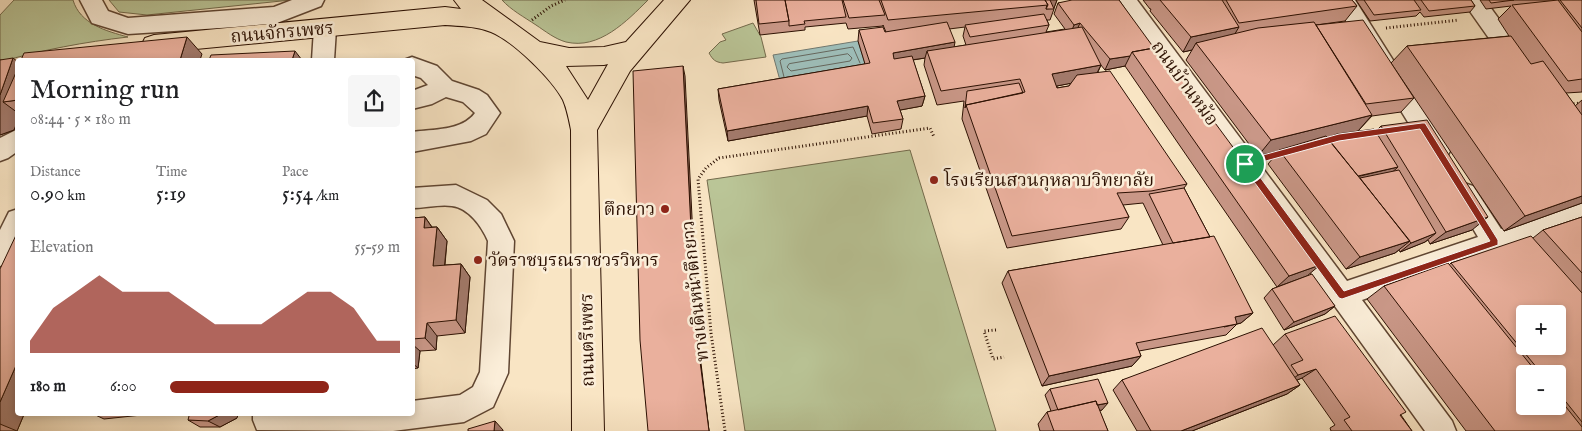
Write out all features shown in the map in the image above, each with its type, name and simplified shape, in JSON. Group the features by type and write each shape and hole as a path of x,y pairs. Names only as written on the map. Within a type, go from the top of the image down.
{"main road":[{"name":"ถนนจักรเพชร","path":"466,0 516,37"},
{"path":"632,50 678,0"},
{"name":"ถนนจักรเพชร","path":"122,48 445,16 477,19 516,37 569,57 604,56 632,50"},
{"name":"ถนนตรีเพชร","path":"516,37 559,72 575,98 584,130 588,431"},
{"name":"ถนนตรีเพชร","path":"584,130 610,81 632,50"}],"street":[{"path":"91,0 100,16 128,26 277,15 313,0"},
{"name":"ถนนบ้านหม้อ","path":"1124,0 1442,431"},
{"path":"1344,0 1451,171 1502,240 1527,258"},
{"path":"1473,0 1532,82"},
{"path":"323,58 325,29"},
{"path":"415,67 430,72 444,87 471,96 479,101 488,113 478,127 463,134 415,142"},
{"path":"415,100 424,98 444,87"},
{"path":"0,151 15,140"},
{"path":"415,198 456,195 478,207 492,222 501,242 494,374 483,397 464,408 415,414"},
{"path":"1342,295 1582,212"},
{"path":"0,255 11,222"},
{"path":"267,416 267,420 280,430 402,416"}],"path":[{"path":"516,37 538,14 566,0"},
{"path":"1566,105 1582,103"},
{"name":"ทางเดินหน้าตึกยาว","path":"725,431 712,333 698,179 706,168 719,158 930,128 934,137"},
{"path":"996,330 984,331 993,359 1004,357"}],"green space":[{"path":"14,0 73,0 81,15 88,21 103,29 128,37 63,47 0,62 0,15"},
{"path":"109,0 291,0 147,15 119,12"},
{"path":"502,0 648,0 612,32 590,42 578,43 566,42 554,37"},
{"path":"753,23 761,37 766,57 723,63 713,59 709,53 720,42 726,40 722,34"},
{"path":"910,150 996,431 745,431 707,180"}],"water":[{"path":"858,41 867,70 781,84 773,55"}],"building":[{"path":"756,0 785,0 789,21 759,24"},
{"path":"785,0 842,0 846,17 804,21 805,24 789,26"},
{"path":"843,0 879,0 885,15 849,18"},
{"path":"881,0 1045,0 1048,5 888,20"},
{"path":"1045,0 1050,0 1054,9 1046,9 1048,5"},
{"path":"1072,0 1119,0 1154,48 1132,52 1130,56 1110,59 1080,23 1074,25 1058,3"},
{"path":"1160,0 1222,0 1239,27 1191,37"},
{"path":"1226,0 1352,0 1357,6 1239,23"},
{"path":"1364,0 1414,0 1421,10 1374,15"},
{"path":"1421,0 1471,0 1475,6 1429,11"},
{"path":"1489,0 1514,0 1491,3"},
{"path":"1558,0 1582,32 1582,79 1568,81 1512,5"},
{"path":"1560,0 1582,0 1582,28"},
{"path":"1044,14 1049,25 970,37 965,25"},
{"path":"1363,20 1414,98 1366,104 1316,25"},
{"path":"947,22 955,42 893,53 894,59 912,56 925,96 897,101 903,119 873,123 868,106 727,131 718,89 870,63 859,30 883,27 885,32"},
{"path":"1314,22 1372,115 1271,140 1196,43 1258,28"},
{"path":"1082,27 1101,65 1052,74 1057,88 1069,86 1077,75 1110,71 1187,184 1151,191 1117,193 1129,217 1012,236 966,105 1025,92 1020,79 941,91 927,51"},
{"path":"1511,36 1531,64 1543,61 1582,115 1582,196 1525,216 1407,46"},
{"path":"187,37 181,58 22,58 24,53"},
{"path":"1159,47 1320,265 1289,276 1132,52"},
{"path":"295,51 293,58 210,58 211,55"},
{"path":"13,58 0,95 0,60"},
{"name":"ตึกยาว","path":"683,66 696,330 709,431 648,431 640,340 633,71"},
{"path":"15,75 15,100 3,102"},
{"path":"1019,83 1023,93 966,105 965,108 967,91"},
{"path":"1427,120 1488,217 1446,232 1381,126"},
{"path":"1374,129 1398,167 1358,176 1327,138 1337,134"},
{"path":"1326,136 1410,241 1360,257 1279,150"},
{"path":"1399,170 1436,233 1411,243 1360,178"},
{"path":"1184,188 1210,237 1173,243 1149,194"},
{"path":"425,217 424,228 437,227 433,266 461,264 456,320 427,323 425,338 415,339 415,218"},
{"path":"1582,217 1582,273 1543,230"},
{"path":"1214,236 1253,313 1235,317 1237,324 1136,343 1141,356 1049,376 1008,271"},
{"path":"1531,236 1582,293 1582,422 1566,402 1566,365 1535,365 1526,355 1566,355 1566,305 1516,305 1516,342 1451,263"},
{"path":"15,237 15,368 0,402 0,269"},
{"path":"1448,263 1516,347 1516,355 1523,355 1531,365 1516,365 1516,415 1566,415 1566,407 1582,427 1582,431 1495,431 1384,286"},
{"path":"1312,274 1335,306 1294,322 1272,289"},
{"path":"1335,316 1406,412 1400,415 1412,431 1352,431 1344,420 1350,417 1316,369 1298,375 1291,365 1303,360 1285,334"},
{"path":"1262,328 1300,385 1181,431 1151,431 1122,380"},
{"path":"1098,379 1108,403 1097,405 1096,401 1058,410 1050,389"},
{"path":"1096,401 1108,431 1054,431 1047,412"},
{"path":"189,416 217,416 208,421 188,420"},
{"path":"495,421 494,431 468,431 468,429"}],"place":[{"name":"โรงเรียนสวนกุหลาบวิทยาลัย","path":"934,180"},
{"name":"ตึกยาว","path":"665,209"},
{"name":"วัดราชบุรณราชวรวิหาร","path":"478,260"}],"route":[{"path":"1422,126 1495,242 1342,295 1245,164 1339,138 1422,126"}]}
